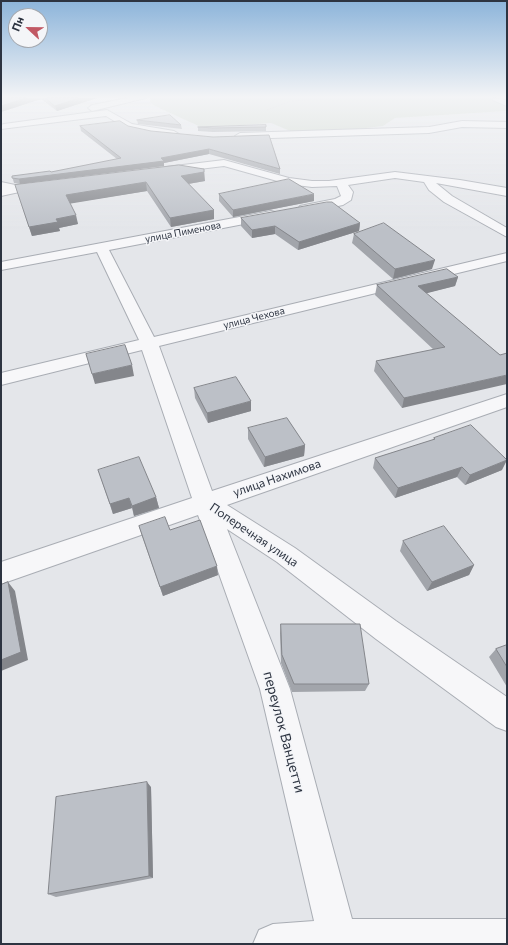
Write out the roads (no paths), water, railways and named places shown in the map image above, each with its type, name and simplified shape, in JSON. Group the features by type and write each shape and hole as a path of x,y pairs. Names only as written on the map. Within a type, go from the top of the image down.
{"street":[{"path":"145,172 224,163 233,164 288,181 312,184 395,175 428,178 507,192"},
{"path":"428,178 433,188 448,199 507,233"},
{"name":"улица Пименова","path":"1,266 339,202 347,197 347,192 341,182"},
{"path":"1,185 20,189"},
{"path":"1,192 49,185"},
{"name":"Поперечная улица","path":"101,247 149,344 205,503 286,555 386,630 507,716"},
{"name":"улица Чехова","path":"1,379 507,257"},
{"name":"улица Нахимова","path":"1,573 507,400"},
{"name":"переулок Ванцетти","path":"205,503 275,690 337,942"},
{"path":"273,944 507,939"}]}
